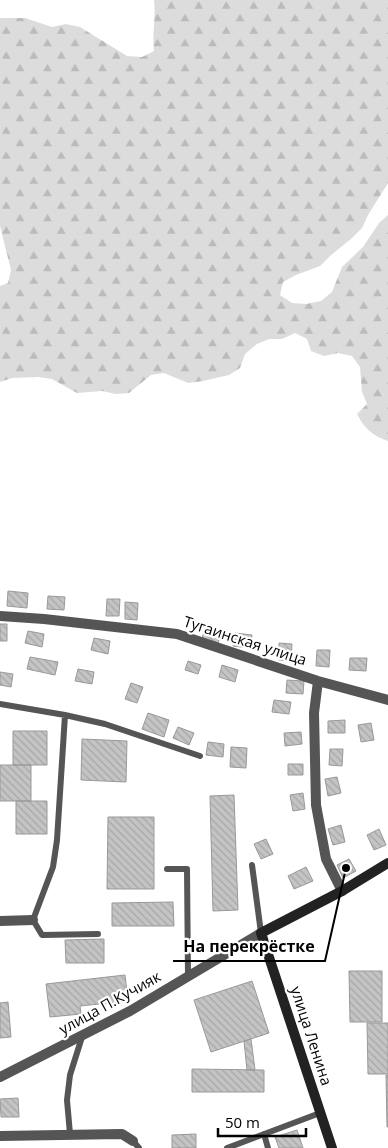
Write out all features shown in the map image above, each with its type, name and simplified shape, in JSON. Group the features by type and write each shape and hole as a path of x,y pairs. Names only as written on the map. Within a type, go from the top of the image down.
{"street":[{"name":"Тугаинская улица","path":"0,616 176,634 318,681 388,700"},
{"path":"318,681 314,712 316,805 326,859 342,890"},
{"name":"улица П.Кучияк","path":"0,1077 130,1012 261,933 388,863"},
{"path":"0,921 33,920"},
{"name":"улица Ленина","path":"261,933 332,1148"},
{"path":"0,1136 122,1134 136,1144"}],"lane":[{"path":"0,704 105,724 200,756"},
{"path":"65,715 56,849 53,866 33,920 42,935 98,934"},
{"path":"252,865 261,933"},
{"path":"167,869 187,869 188,976"},
{"path":"70,1134 67,1100 70,1075 82,1037"},
{"path":"227,1148 320,1113"},
{"path":"264,1134 268,1148"}],"green space":[{"path":"154,0 388,0 388,183 362,228 320,266 283,282 280,295 292,303 306,304 321,301 332,292 342,267 363,247 379,223 388,215 388,441 369,431 357,414 367,404 362,392 360,367 352,356 338,353 324,356 311,351 307,339 295,333 282,339 269,339 257,344 245,354 240,368 229,375 203,381 188,383 164,373 151,375 129,393 116,394 102,391 77,393 52,379 38,377 12,378 0,382 0,286 8,283 11,270 0,226 0,18 25,18 52,27 66,24 80,27 127,56 142,57 154,51"}],"building":[{"path":"8,591 28,593 27,608 7,606"},
{"path":"48,596 65,597 64,610 47,609"},
{"path":"107,599 120,599 119,616 106,616"},
{"path":"125,602 138,603 137,620 125,619"},
{"path":"0,624 7,624 7,641 0,641"},
{"path":"206,626 222,631 218,643 202,638"},
{"path":"28,631 44,634 42,647 25,643"},
{"path":"235,633 252,635 250,648 233,646"},
{"path":"94,638 110,641 108,654 91,650"},
{"path":"279,643 292,644 291,661 279,660"},
{"path":"317,650 330,650 329,667 316,666"},
{"path":"30,657 58,662 55,675 27,669"},
{"path":"350,658 367,658 366,671 349,670"},
{"path":"188,661 201,665 198,674 185,670"},
{"path":"222,665 238,670 235,682 219,677"},
{"path":"78,669 94,672 92,684 75,681"},
{"path":"0,672 13,674 11,687 0,685"},
{"path":"287,680 304,681 303,694 286,693"},
{"path":"131,683 143,687 137,703 125,699"},
{"path":"274,700 291,702 289,714 272,712"},
{"path":"148,713 169,720 164,737 142,729"},
{"path":"345,720 345,733 328,733 328,721"},
{"path":"371,723 374,740 361,742 358,725"},
{"path":"178,727 194,733 189,745 173,738"},
{"path":"13,731 47,731 47,765 13,765"},
{"path":"301,732 302,744 285,746 284,733"},
{"path":"82,739 127,741 126,782 81,780"},
{"path":"208,742 224,744 223,757 206,755"},
{"path":"231,747 247,748 246,768 230,767"},
{"path":"330,749 343,749 342,766 329,765"},
{"path":"288,764 303,764 303,775 288,775"},
{"path":"0,765 31,765 31,801 0,801"},
{"path":"337,777 341,793 328,796 325,779"},
{"path":"303,793 305,809 293,811 290,795"},
{"path":"234,795 238,910 213,911 210,796"},
{"path":"16,801 47,801 47,834 16,834"},
{"path":"108,817 154,817 154,889 107,889"},
{"path":"341,825 345,842 333,845 328,829"},
{"path":"379,829 386,845 374,850 367,835"},
{"path":"266,839 273,854 261,859 254,844"},
{"path":"349,859 356,871 343,878 337,865"},
{"path":"306,867 313,881 294,889 288,876"},
{"path":"173,902 174,926 112,926 112,903"},
{"path":"104,939 104,963 66,963 65,940"},
{"path":"349,971 382,971 382,1022 350,1022"},
{"path":"125,975 128,1001 80,1006 81,1014 50,1017 46,984"},
{"path":"252,981 269,1033 211,1052 194,1000"},
{"path":"8,1002 11,1037 0,1038 0,1003"},
{"path":"367,1023 388,1023 388,1074 368,1074"},
{"path":"251,1039 255,1070 247,1070 244,1041"},
{"path":"192,1069 264,1070 264,1092 192,1092"},
{"path":"386,1075 388,1075 388,1127 387,1127"},
{"path":"18,1098 19,1117 1,1117 0,1099"},
{"path":"297,1130 303,1148 279,1148 275,1137"},
{"path":"196,1134 196,1148 172,1148 172,1135"}],"place":[{"name":"На перекрёстке","path":"346,868"}]}
